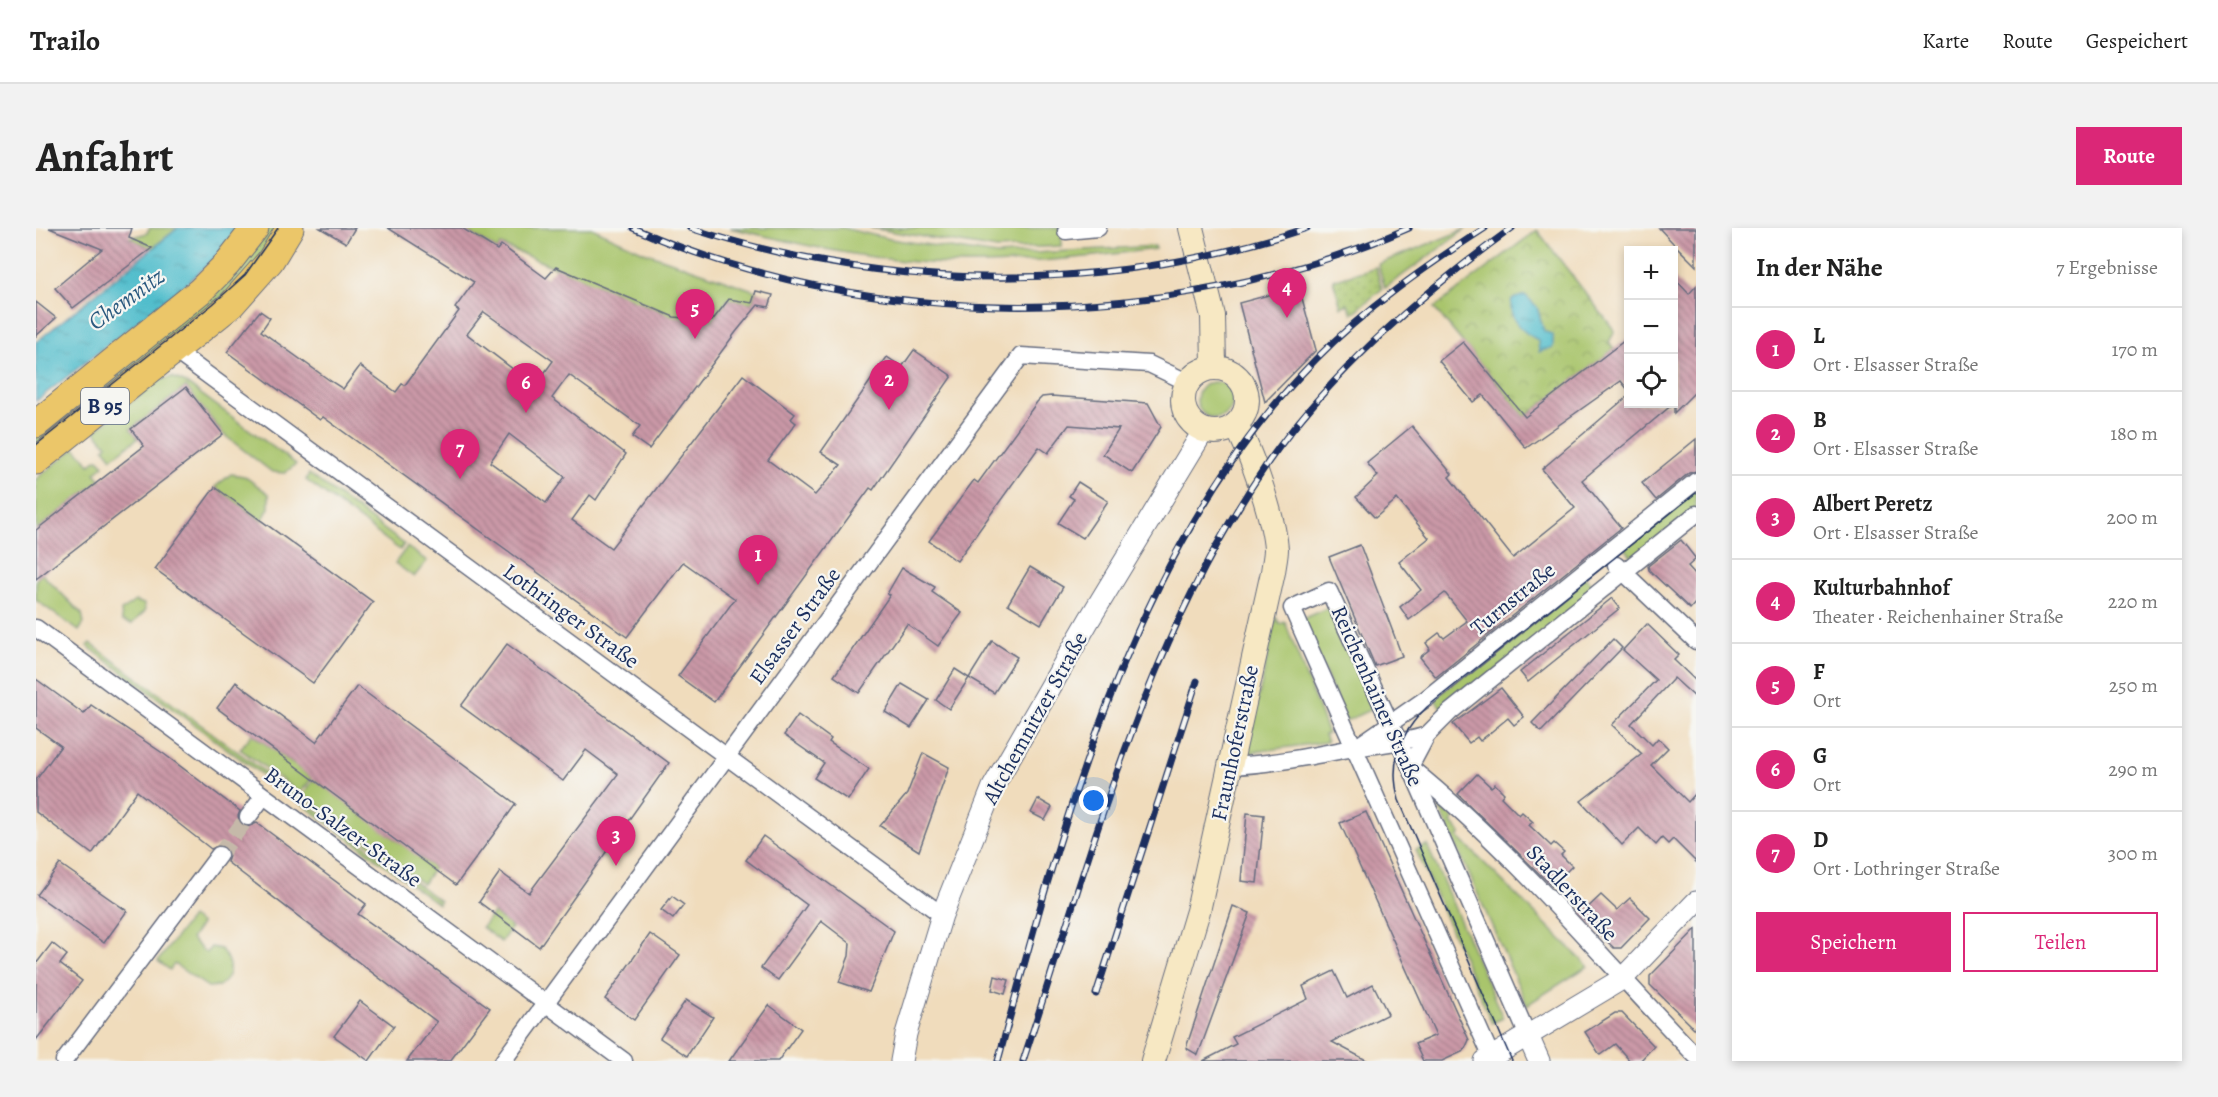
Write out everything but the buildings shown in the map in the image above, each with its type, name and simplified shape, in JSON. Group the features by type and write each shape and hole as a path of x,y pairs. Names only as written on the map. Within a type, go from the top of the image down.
{"main road":[{"name":"B 95","path":"36,424 200,291 227,264 255,228"},
{"name":"B 95","path":"36,461 231,305 270,261 290,228"},
{"path":"1191,228 1213,316 1214,367"},
{"path":"1214,367 1232,372 1246,390 1245,413 1236,425 1221,432 1204,430 1190,420 1184,408 1183,395 1187,382 1197,373 1214,367"},
{"name":"Fraunhoferstraße","path":"1153,1061 1198,911 1276,549 1246,442 1236,425"}],"street":[{"path":"1066,231 1098,228"},
{"name":"Lothringer Straße","path":"175,351 942,915"},
{"name":"Elsasser Straße","path":"504,1061 1021,356 1149,364 1187,382"},
{"name":"Altchemnitzer Straße","path":"901,1061 906,1034 942,915 977,824 1006,762 1204,430"},
{"name":"Turnstraße","path":"1355,748 1391,725 1696,481"},
{"name":"Turnstraße","path":"1410,767 1427,735 1450,712 1696,514"},
{"path":"1606,554 1696,641"},
{"name":"Reichenhainer Straße","path":"1490,1060 1292,608 1329,591 1400,744 1539,1061"},
{"name":"Bruno-Salzer-Straße","path":"36,628 624,1061"},
{"name":"Turnstraße","path":"1230,766 1316,757 1355,748 1400,744 1427,735"},
{"name":"Stadlerstraße","path":"1410,767 1458,806 1561,910 1622,979 1696,1056"},
{"path":"248,817 263,797"},
{"path":"64,1061 219,855"},
{"path":"1490,1060 1622,979 1696,902"}],"green space":[{"path":"150,228 178,228 152,248 129,238 147,233"},
{"path":"264,228 283,228 251,273 36,451 36,430"},
{"path":"462,228 592,228 644,252 756,291 752,303 728,299 712,321 674,317 501,245 497,250"},
{"path":"730,228 843,228 890,239 997,255 1155,246 1156,249 1013,263 928,263 853,254"},
{"path":"870,228 1061,228 1062,246 997,249"},
{"path":"1466,229 1385,288 1378,264"},
{"path":"1537,230 1615,331 1609,342 1614,349 1525,417 1434,308"},
{"path":"1376,267 1382,289 1352,314 1348,304 1341,307 1333,280"},
{"path":"172,377 186,383 296,464 285,473 272,472 223,434 186,387 131,429 138,438 112,458 104,448 107,445 95,431 160,380"},
{"path":"1215,382 1227,388 1233,400 1227,412 1215,418 1203,412 1197,400 1203,388"},
{"path":"75,448 90,464 98,459 104,465 95,473 101,480 36,530 36,479"},
{"path":"231,474 244,476 269,494 269,508 262,521 215,487"},
{"path":"309,474 404,544 400,550 306,480"},
{"path":"1696,486 1696,509 1634,559 1623,546"},
{"path":"407,547 427,561 414,577 395,563"},
{"path":"42,574 82,614 84,623 79,631 36,600 36,579"},
{"path":"1584,576 1596,589 1445,712 1434,699"},
{"path":"135,601 144,604 145,611 132,624 122,621 121,611"},
{"path":"1327,608 1372,709 1346,721 1302,619"},
{"path":"1276,617 1280,624 1285,622 1328,734 1324,735 1327,742 1253,752 1254,757 1247,754 1247,750"},
{"path":"90,643 440,901 438,904 87,646"},
{"path":"252,734 312,778 300,793 240,749"},
{"path":"314,779 434,868 423,884 303,795"},
{"path":"1437,802 1454,819 1451,822 1461,833 1458,837 1588,966 1527,1005"},
{"path":"1427,845 1503,1018 1492,1023 1416,850"},
{"path":"493,913 512,927 501,942 482,927"},
{"path":"191,917 201,924 191,939 206,953 211,947 221,949 227,959 229,973 219,986 208,987 174,964 170,970 158,961"}],"water":[{"name":"Chemnitz","path":"178,228 240,228 210,263 187,283 36,401 36,342"},
{"path":"1525,295 1537,307 1544,331 1553,335 1553,347 1539,352 1538,340 1521,329 1514,319 1512,299"}],"tunnel":[{"path":"219,855 248,817"}],"tram line":[{"path":"36,445 213,304 245,275 278,228"},
{"path":"1512,1061 1399,800 1395,774 1399,749 1410,727 1427,707 1696,493"}],"railway":[{"path":"633,228 725,262 821,287 920,302 1021,306 1121,301 1220,287 1317,262 1409,228"},
{"path":"690,228 766,249 843,265 920,274 999,277 1077,274 1155,265 1232,250 1307,228"},
{"path":"998,1061 1079,781 1114,688 1153,598 1199,512 1253,432 1335,340 1397,289 1485,228"},
{"path":"1023,1061 1125,751 1154,675 1187,601 1225,530 1269,461 1321,395 1350,364 1412,306 1512,228"},
{"path":"1096,994 1197,681"}],"place":[{"name":"Kulturbahnhof","path":"1287,318"},
{"name":"F","path":"695,339"},
{"name":"B","path":"889,410"},
{"name":"G","path":"526,413"},
{"name":"D","path":"460,479"},
{"name":"L","path":"758,585"},
{"name":"Albert Peretz","path":"616,866"}]}
